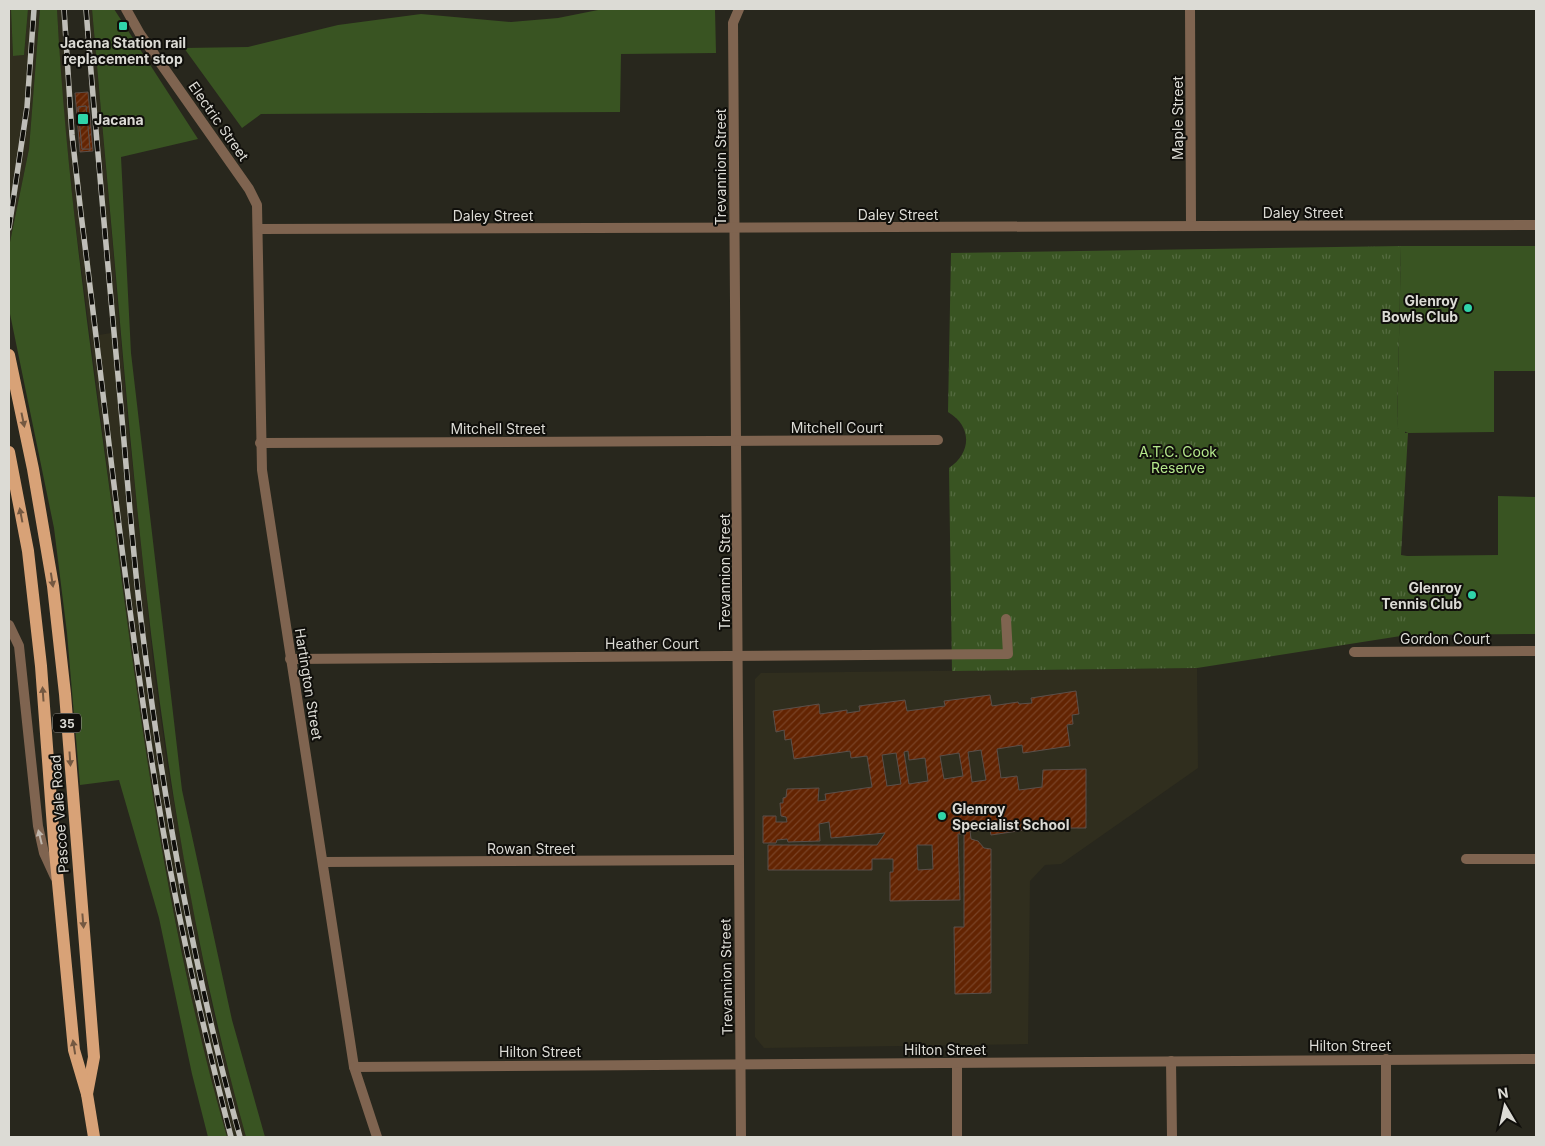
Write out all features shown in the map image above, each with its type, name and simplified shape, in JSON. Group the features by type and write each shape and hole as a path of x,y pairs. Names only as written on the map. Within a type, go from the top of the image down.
{"main road":[{"name":"Pascoe Vale Road","path":"9,355 33,468 53,586 65,694 94,1057 87,1094"},
{"name":"Pascoe Vale Road","path":"9,452 31,580 41,666 58,883 74,1050 87,1094 94,1137"}],"street":[{"name":"Electric Street","path":"126,9 140,34 255,198 259,229"},
{"name":"Trevannion Street","path":"739,9 734,23 734,228 741,1137"},
{"name":"Maple Street","path":"1190,9 1191,226"},
{"name":"Daley Street","path":"259,229 1536,225"},
{"name":"Hartington Street","path":"259,229 260,443 262,470 354,1067 377,1137"},
{"name":"Mitchell Court","path":"736,441 938,440"},
{"name":"Mitchell Street","path":"260,443 736,441"},
{"name":"Heather Court","path":"290,659 1008,654 1006,619"},
{"path":"9,625 19,646 38,826 44,853 58,883"},
{"name":"Gordon Court","path":"1354,652 1536,651"},
{"path":"1466,859 1536,859"},
{"name":"Rowan Street","path":"323,862 739,860"},
{"name":"Hilton Street","path":"354,1067 1536,1058"},
{"path":"1386,1059 1386,1137"},
{"path":"1171,1061 1172,1137"},
{"path":"957,1063 957,1137"}],"shaded area":[{"path":"9,9 11,9 13,56 24,55 28,9 40,9 29,149 9,247"},
{"path":"57,9 67,9 76,144 99,335 111,333 83,9 92,9 129,432 154,669 168,769 199,941 215,1020 246,1137 227,1137 223,1126 200,1039 172,905 151,790 132,660 73,205 62,98"},
{"name":"Glenroy Specialist School","path":"1197,668 1198,768 1061,864 1045,865 1030,881 1028,1044 764,1048 755,1037 755,679 761,673"}],"green space":[{"path":"11,9 28,9 24,55 13,56"},
{"path":"40,9 57,9 66,138 80,266 146,755 173,909 189,985 227,1137 208,1137 192,1074 159,918 119,780 80,785 67,633 54,528 9,309 9,247 29,149"},
{"path":"92,9 114,9 198,139 121,157 131,353 182,790 232,1020 265,1137 246,1137 221,1041 200,945 166,750 153,652 132,456"},
{"path":"603,9 715,9 716,53 621,54 620,112 261,114 242,128 184,48 248,47 338,25 421,14 511,22 558,18"},
{"name":"Glenroy Bowls Club","path":"1401,246 1536,246 1536,371 1494,371 1494,432 1408,433 1397,428"},
{"name":"A.T.C. Cook Reserve","path":"1401,246 1397,428 1405,429 1405,433 1408,433 1401,555 1407,556 1407,635 1197,668 952,671 949,468 962,455 966,440 962,425 948,412 951,253"},
{"name":"Glenroy Tennis Club","path":"1498,496 1536,497 1536,634 1407,635 1407,556 1498,555"}],"building":[{"path":"88,92 93,151 80,152 75,93","holes":["86,106 90,149 82,149 78,107"]},
{"path":"86,106 90,149 82,149 78,107"},
{"path":"1076,691 1079,714 1072,715 1073,724 1067,725 1070,746 1023,753 1022,745 997,749 1001,778 1017,776 1019,790 1042,787 1043,770 1086,769 1086,828 1043,828 1043,822 1037,823 1038,828 991,835 990,830 970,831 971,839 978,841 984,848 991,849 991,993 955,994 954,927 964,927 964,834 958,834 960,900 890,901 890,872 893,872 893,859 872,859 872,870 768,870 768,845 877,845 885,833 831,838 829,822 819,824 820,841 788,842 787,839 777,840 776,843 763,843 763,816 776,816 776,822 787,822 786,817 781,816 780,803 783,803 783,798 786,797 787,789 819,788 818,801 826,800 825,794 872,787 867,756 851,758 850,751 794,759 791,739 785,740 784,730 776,732 773,711 819,704 820,714 847,710 847,713 860,711 859,706 905,700 907,711 945,706 944,701 990,695 992,706 1018,702 1019,704 1032,703 1031,698","holes":["981,750 986,780 972,782 968,752","908,751 909,760 925,758 928,781 909,784 904,752","896,753 901,784 887,786 882,755","959,753 963,776 944,779 940,756","917,845 932,845 933,869 918,870"]}],"railway":[{"path":"9,228 27,107 34,9"},
{"path":"64,9 72,135 81,214 150,753 186,946 231,1137"},
{"path":"86,9 132,536 149,685 169,815 194,945 223,1073 240,1137"}],"place":[{"name":"Jacana Station rail replacement stop","path":"123,26"},
{"name":"Jacana","path":"83,119"},
{"name":"Glenroy Bowls Club","path":"1468,308"},
{"name":"Glenroy Tennis Club","path":"1472,595"},
{"name":"Glenroy Specialist School","path":"942,816"}]}
